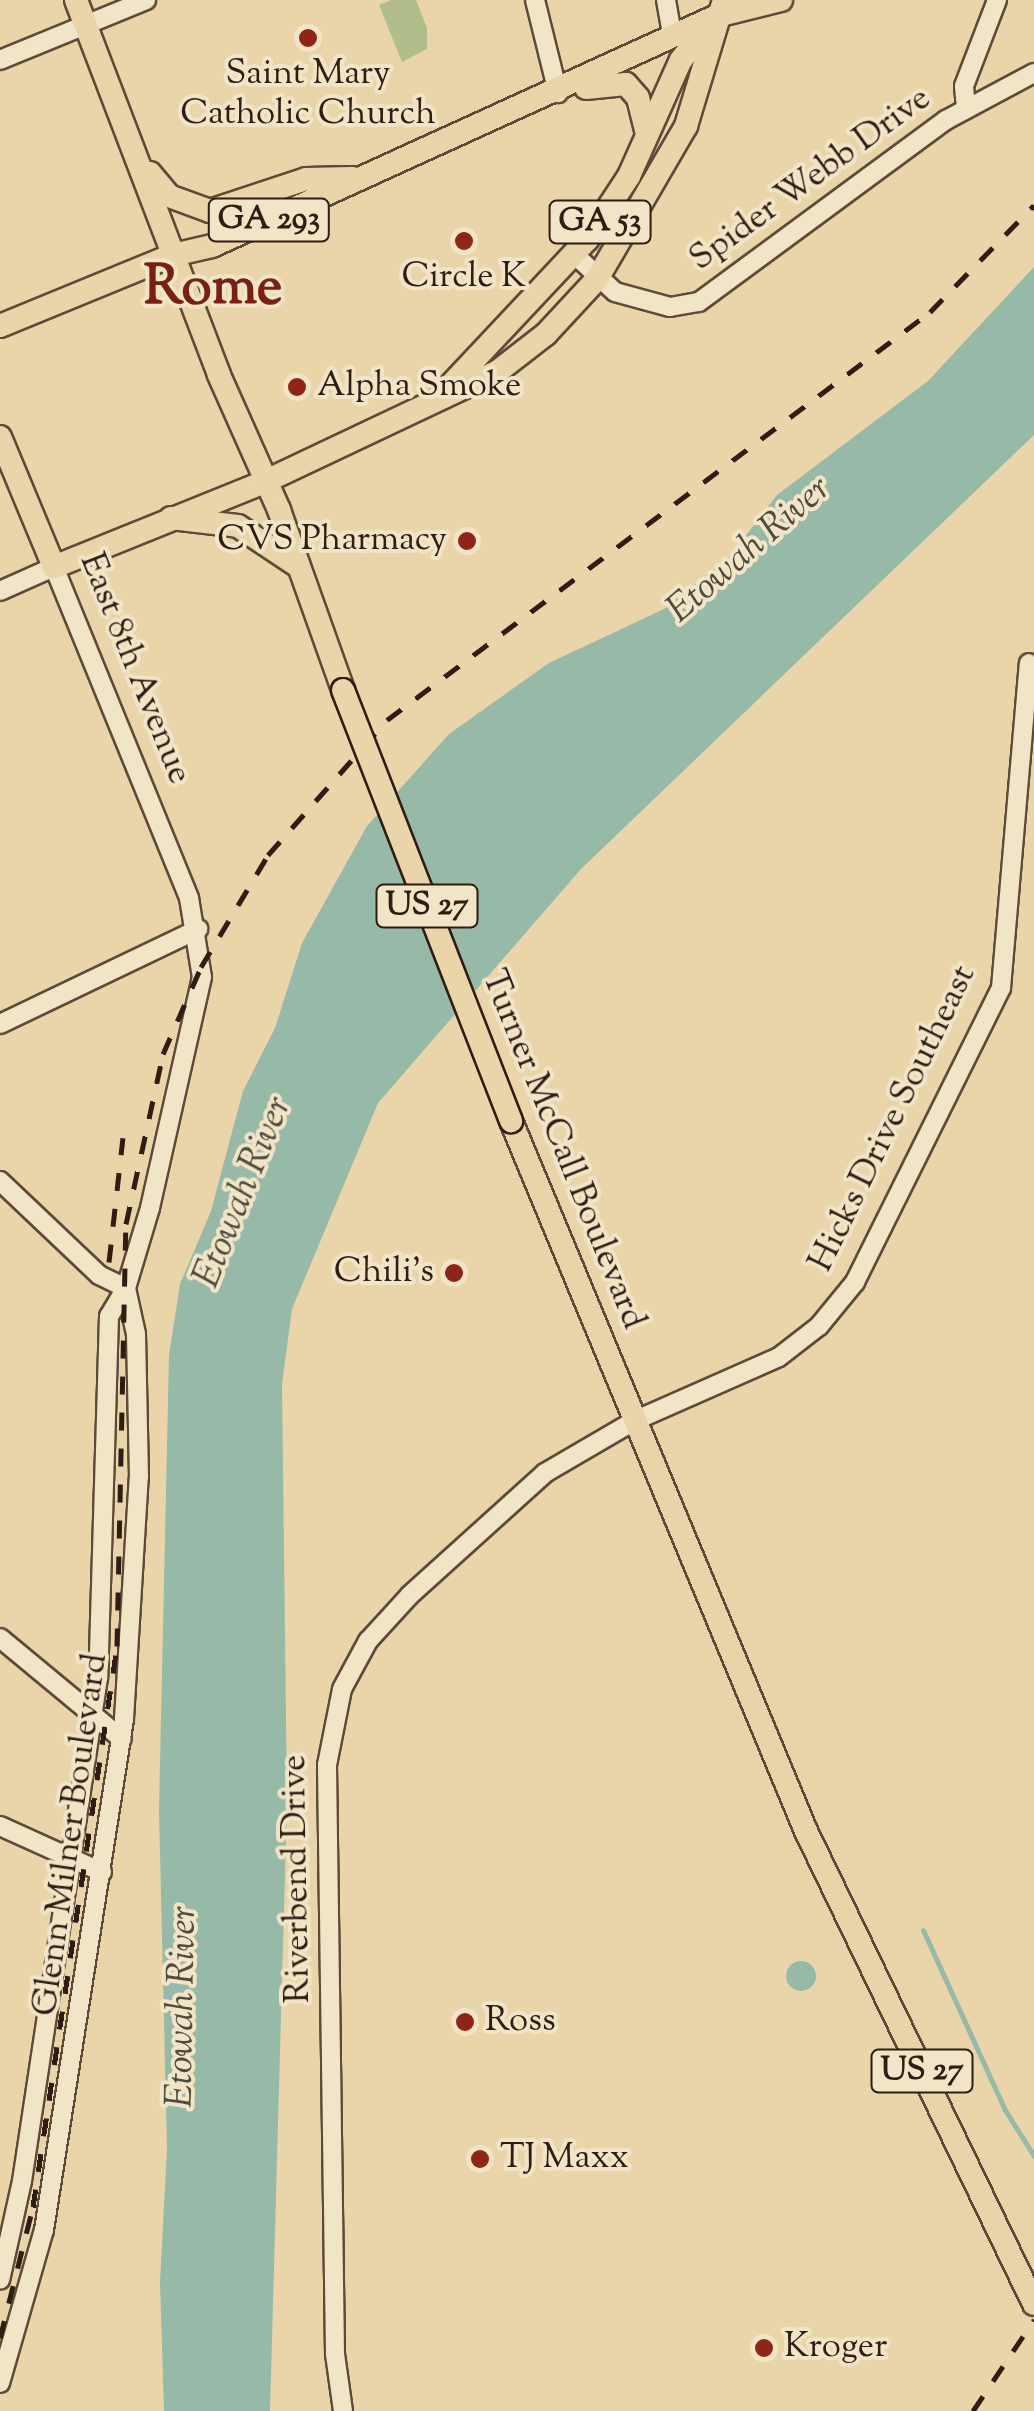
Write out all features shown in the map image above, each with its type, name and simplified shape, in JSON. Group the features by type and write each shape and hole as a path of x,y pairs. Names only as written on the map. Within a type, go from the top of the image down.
{"main road":[{"name":"Turner McCall Boulevard","path":"76,0 511,1121 634,1422 806,1831 1034,2304"},
{"name":"GA 293","path":"173,256 212,246 558,93 737,0"},
{"name":"GA 293","path":"720,8 781,0"},
{"name":"GA 53","path":"440,398 576,255 629,176 680,60 720,8"},
{"name":"GA 53","path":"264,482 472,383 536,342 597,278 686,126 716,42 720,8"},
{"path":"558,93 626,84 638,98 646,132"},
{"path":"139,160 169,196 210,211 306,178 362,178"},
{"path":"0,326 173,256"},
{"name":"East 8th Avenue","path":"0,437 54,567"},
{"path":"54,567 169,517 264,482"},
{"path":"169,517 238,526 296,564"}],"street":[{"path":"0,60 146,0"},
{"path":"535,0 558,93"},
{"path":"666,0 672,35"},
{"path":"966,109 964,86 997,0"},
{"name":"Spider Webb Drive","path":"576,255 597,278 642,302 700,302 966,109 1034,73"},
{"path":"0,591 54,567"},
{"name":"East 8th Avenue","path":"54,567 198,929"},
{"name":"Hicks Drive Southeast","path":"634,1422 778,1357 819,1326 876,1242 1001,988 1028,663"},
{"path":"0,1024 198,929"},
{"name":"Glenn Milner Boulevard","path":"0,2280 72,1862 92,1721 107,1546 110,1316 126,1288 200,998 198,929"},
{"path":"0,1181 98,1275 126,1288"},
{"name":"Glenn Milner Boulevard","path":"0,2383 40,2255 122,1739 139,1477 136,1334 126,1288"},
{"name":"Riverbend Drive","path":"344,2411 334,2354 330,1722 368,1641 410,1595 542,1476 634,1422"},
{"path":"0,1638 92,1721 122,1739"},
{"path":"0,1826 72,1862 102,1872"}],"green space":[{"path":"391,0 416,0 427,28 427,49 402,62 379,5"}],"water":[{"name":"Etowah River","path":"1034,267 1034,435 581,869 378,1103 292,1309 282,1384 287,1802 270,2411 164,2411 160,2282 167,2149 159,1810 169,1355 180,1284 211,1211 243,1091 275,1028 302,943 367,826 449,734 549,663 664,609 731,555 777,495 928,381"},
{"path":"801,1961 812,1965 816,1976 812,1987 801,1991 790,1987 786,1976 790,1965"}],"waterway":[{"path":"923,1930 1005,2110 1034,2156"}],"railway":[{"path":"0,2338 33,2207 117,1646 126,1224 163,1054 201,967 268,855 387,720 930,312 1034,205"},
{"path":"109,1262 123,1138"},
{"path":"973,2411 1034,2320"}],"place":[{"name":"Saint Mary Catholic Church","path":"308,38"},
{"name":"Circle K","path":"464,241"},
{"name":"Alpha Smoke","path":"297,387"},
{"name":"CVS Pharmacy","path":"467,541"},
{"name":"Chili's","path":"454,1273"},
{"name":"Ross","path":"465,2022"},
{"name":"TJ Maxx","path":"480,2159"},
{"name":"Kroger","path":"764,2348"}],"district":[{"name":"Rome","path":"213,290"}]}
